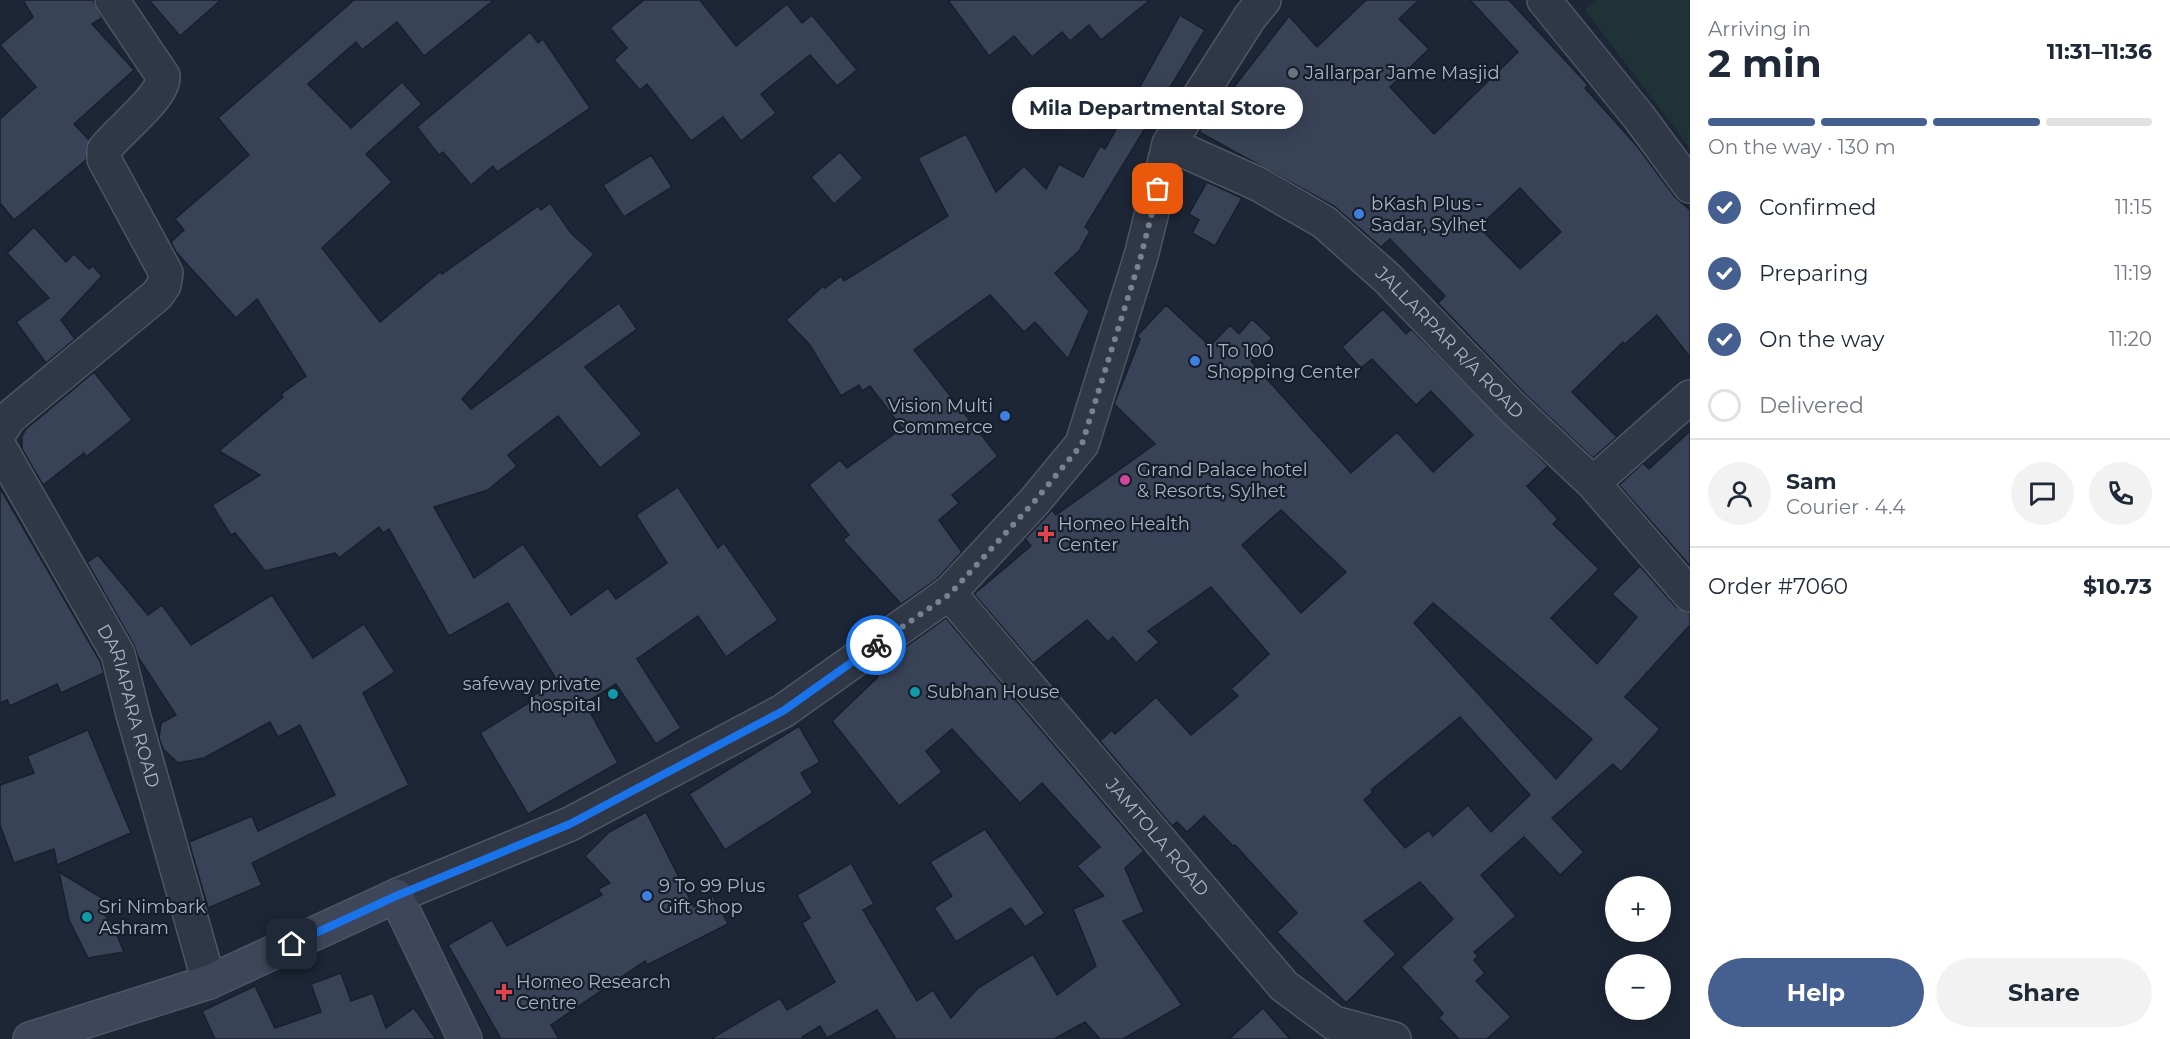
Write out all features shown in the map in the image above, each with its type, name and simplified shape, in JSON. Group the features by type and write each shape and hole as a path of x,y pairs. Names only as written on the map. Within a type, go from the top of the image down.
{"street":[{"path":"0,432 9,418 158,295 164,285 166,273 104,159 104,150 110,141 158,94 164,82 163,76 112,0"},
{"path":"30,1039 209,982 396,896 570,824 783,711 950,594 1034,502 1082,444 1141,256 1169,144 1250,17 1264,0"},
{"path":"1544,0 1639,117 1690,186"},
{"name":"JALLARPAR R/A ROAD","path":"1169,144 1258,184 1324,222 1387,278 1513,408 1593,483 1690,595"},
{"path":"1593,483 1690,398"},
{"name":"DARIAPARA ROAD","path":"0,448 118,654 209,982"},
{"name":"JAMTOLA ROAD","path":"950,594 1284,986 1334,1023 1394,1039"},
{"path":"396,896 465,1039"}],"green space":[{"path":"1597,0 1690,0 1690,148 1585,10"}],"building":[{"path":"23,0 93,0 102,18 92,24 134,70 74,124 89,140 86,160 14,220 0,203 0,119 36,87 0,45 33,17"},
{"path":"149,0 221,0 180,36"},
{"path":"354,0 494,0 424,56 397,22 362,50 356,42 308,84 351,128 402,82 422,104 366,154 392,182 322,248 380,322 440,272 442,274 538,206 541,210 550,203 571,233 594,254 462,399 471,409 619,303 637,329 585,367 642,434 600,468 558,416 508,455 517,466 488,490 434,507 474,578 523,544 571,615 608,588 616,599 667,563 636,515 678,487 718,548 724,543 778,620 726,657 698,616 637,659 681,728 656,744 616,684 585,703 618,763 528,814 480,733 530,702 528,699 557,680 508,603 449,636 389,529 383,533 379,527 339,558 335,553 265,571 235,533 231,535 212,505 260,475 219,451 283,397 281,394 306,376 257,299 236,318 176,252 171,242 184,230 175,219 249,155 218,118"},
{"path":"644,0 700,0 736,46 787,4 802,23 812,15 857,70 837,86 810,55 761,94 776,113 741,141 723,117 691,141 647,84 640,90 614,60 627,48 610,28"},
{"path":"948,0 1150,0 1101,40 1089,25 1070,41 1062,32 1032,57 1014,36 989,56"},
{"path":"1366,0 1419,0 1399,19 1429,49 1390,87 1434,134 1518,52 1470,0 1509,0 1588,85 1585,88 1637,146 1675,197 1690,210 1690,357 1657,315 1625,344 1623,342 1572,392 1617,437 1593,458 1526,395 1438,303 1445,296 1390,239 1381,247 1334,206 1199,132 1289,16 1317,47","holes":["1520,188 1561,232 1520,269 1479,227"]},
{"path":"1180,15 1205,30 1085,227 1090,231 1079,251 1055,273 1089,311 1068,359 1035,322 1024,332 990,295 914,350 998,456 952,495 959,503 939,520 962,552 937,579 901,604 843,540 849,535 809,485 840,460 847,468 902,428 870,386 862,391 859,385 841,396 809,344 786,320 823,286 825,288 841,276 844,281 948,216 918,158 966,134 996,192 1024,166 1046,189 1059,164 1083,177 1100,146 1105,149"},
{"path":"530,32 538,43 543,39 590,108 497,172 493,166 471,185 443,152 439,155 417,127"},
{"path":"840,152 863,178 834,204 811,177"},
{"path":"651,155 672,187 624,217 603,185"},
{"path":"1207,182 1242,198 1215,246 1192,233 1199,220 1189,214"},
{"path":"34,227 66,262 74,254 89,269 93,266 102,276 61,320 75,339 46,363 16,322 49,298 7,253"},
{"path":"1166,305 1210,346 1230,325 1239,334 1252,319 1272,338 1251,361 1351,473 1397,432 1433,472 1473,435 1431,391 1416,405 1372,359 1361,368 1342,347 1383,309 1406,334 1411,329 1548,466 1527,486 1558,519 1553,524 1599,569 1551,618 1597,664 1637,617 1612,594 1640,566 1676,607 1690,613 1690,625 1625,697 1660,729 1621,772 1613,764 1552,818 1584,852 1560,875 1524,837 1481,875 1516,916 1474,952 1478,956 1474,960 1485,973 1476,981 1511,1017 1487,1039 1459,1039 1439,1018 1443,1013 1401,967 1453,919 1420,882 1364,921 1396,954 1346,1003 1277,932 1297,913 1235,845 1233,846 1204,816 1187,832 1177,822 1172,826 1100,741 1112,730 1115,734 1156,697 1191,735 1238,696 1231,689 1269,654 1211,587 1148,631 1159,642 1136,663 1113,637 1108,642 1087,620 1033,663 974,594 1031,546 1025,539 1052,510 1056,515 1155,444 1114,404 1140,339 1137,336","holes":["1281,510 1346,572 1301,613 1242,545","1433,603 1592,739 1556,779 1414,623","1460,717 1530,795 1491,832 1468,805 1433,836 1429,830 1405,848 1364,800 1373,792 1371,790"]},
{"path":"94,372 132,420 86,457 84,453 43,485 22,449 22,436 26,429"},
{"path":"1690,431 1690,566 1619,485 1643,463 1649,469"},
{"path":"0,488 100,661 104,673 61,693 57,684 10,706 7,700 0,703"},
{"path":"98,555 148,615 162,605 191,645 272,595 313,658 364,624 395,672 363,693 409,785 252,863 262,885 208,908 189,842 252,816 258,831 335,795 300,725 278,737 270,722 204,758 178,763 163,749 159,738 161,723 176,715 138,657 134,645 87,562"},
{"path":"946,618 1144,851 1125,868 1144,912 1123,921 1182,1005 1123,1039 1100,1039 1085,1022 1054,1039 896,1039 877,1010 827,1038 820,1026 802,1037 803,1039 711,1039 780,998 787,1010 835,982 802,923 810,918 797,895 851,863 874,904 863,910 917,1001 933,990 951,1018 978,988 1033,954 1057,995 1096,966 1073,909 1104,896 1077,866 1100,847 1042,783 1020,803 952,729 926,751 942,772 899,806 832,721 878,677 873,670"},
{"path":"799,726 820,762 801,773 813,793 725,850 689,794"},
{"path":"88,730 131,833 57,865 54,849 14,863 0,825 0,785 34,773 27,756"},
{"path":"646,812 694,907 713,896 728,924 647,965 645,961 551,1025 559,1039 501,1039 448,945 492,920 507,946 602,895 598,889 610,883 585,856 609,832"},
{"path":"985,829 1045,913 1025,927 1011,908 956,942 934,908 952,896 930,862"},
{"name":"Sri Nimbark Ashram","path":"59,872 102,898 103,913 112,923 124,952 88,958 69,920"},
{"path":"341,973 351,1001 373,993 386,1028 414,1008 436,1039 215,1039 202,1011 255,986 275,1028 321,1012 311,984"},
{"path":"1263,1008 1290,1039 1229,1039"}],"way so far":[{"path":"876,645 950,594 1034,502 1082,444 1141,256 1158,189"}],"place":[{"name":"Jallarpar Jame Masjid","path":"1293,73"},
{"name":"Mila Departmental Store","path":"1158,189"},
{"name":"bKash Plus - Sadar, Sylhet","path":"1359,214"},
{"name":"1 To 100 Shopping Center","path":"1195,361"},
{"name":"Vision Multi Commerce","path":"1005,416"},
{"name":"Grand Palace hotel & Resorts, Sylhet","path":"1125,480"},
{"name":"Homeo Health Center","path":"1046,534"},
{"name":"Subhan House","path":"915,692"},
{"name":"safeway private hospital","path":"613,694"},
{"name":"9 To 99 Plus Gift Shop","path":"647,896"},
{"name":"Sri Nimbark Ashram","path":"87,917"},
{"name":"Homeo Research Centre","path":"504,992"}],"route":[{"path":"292,944 396,896 570,824 783,711 876,645"}]}
